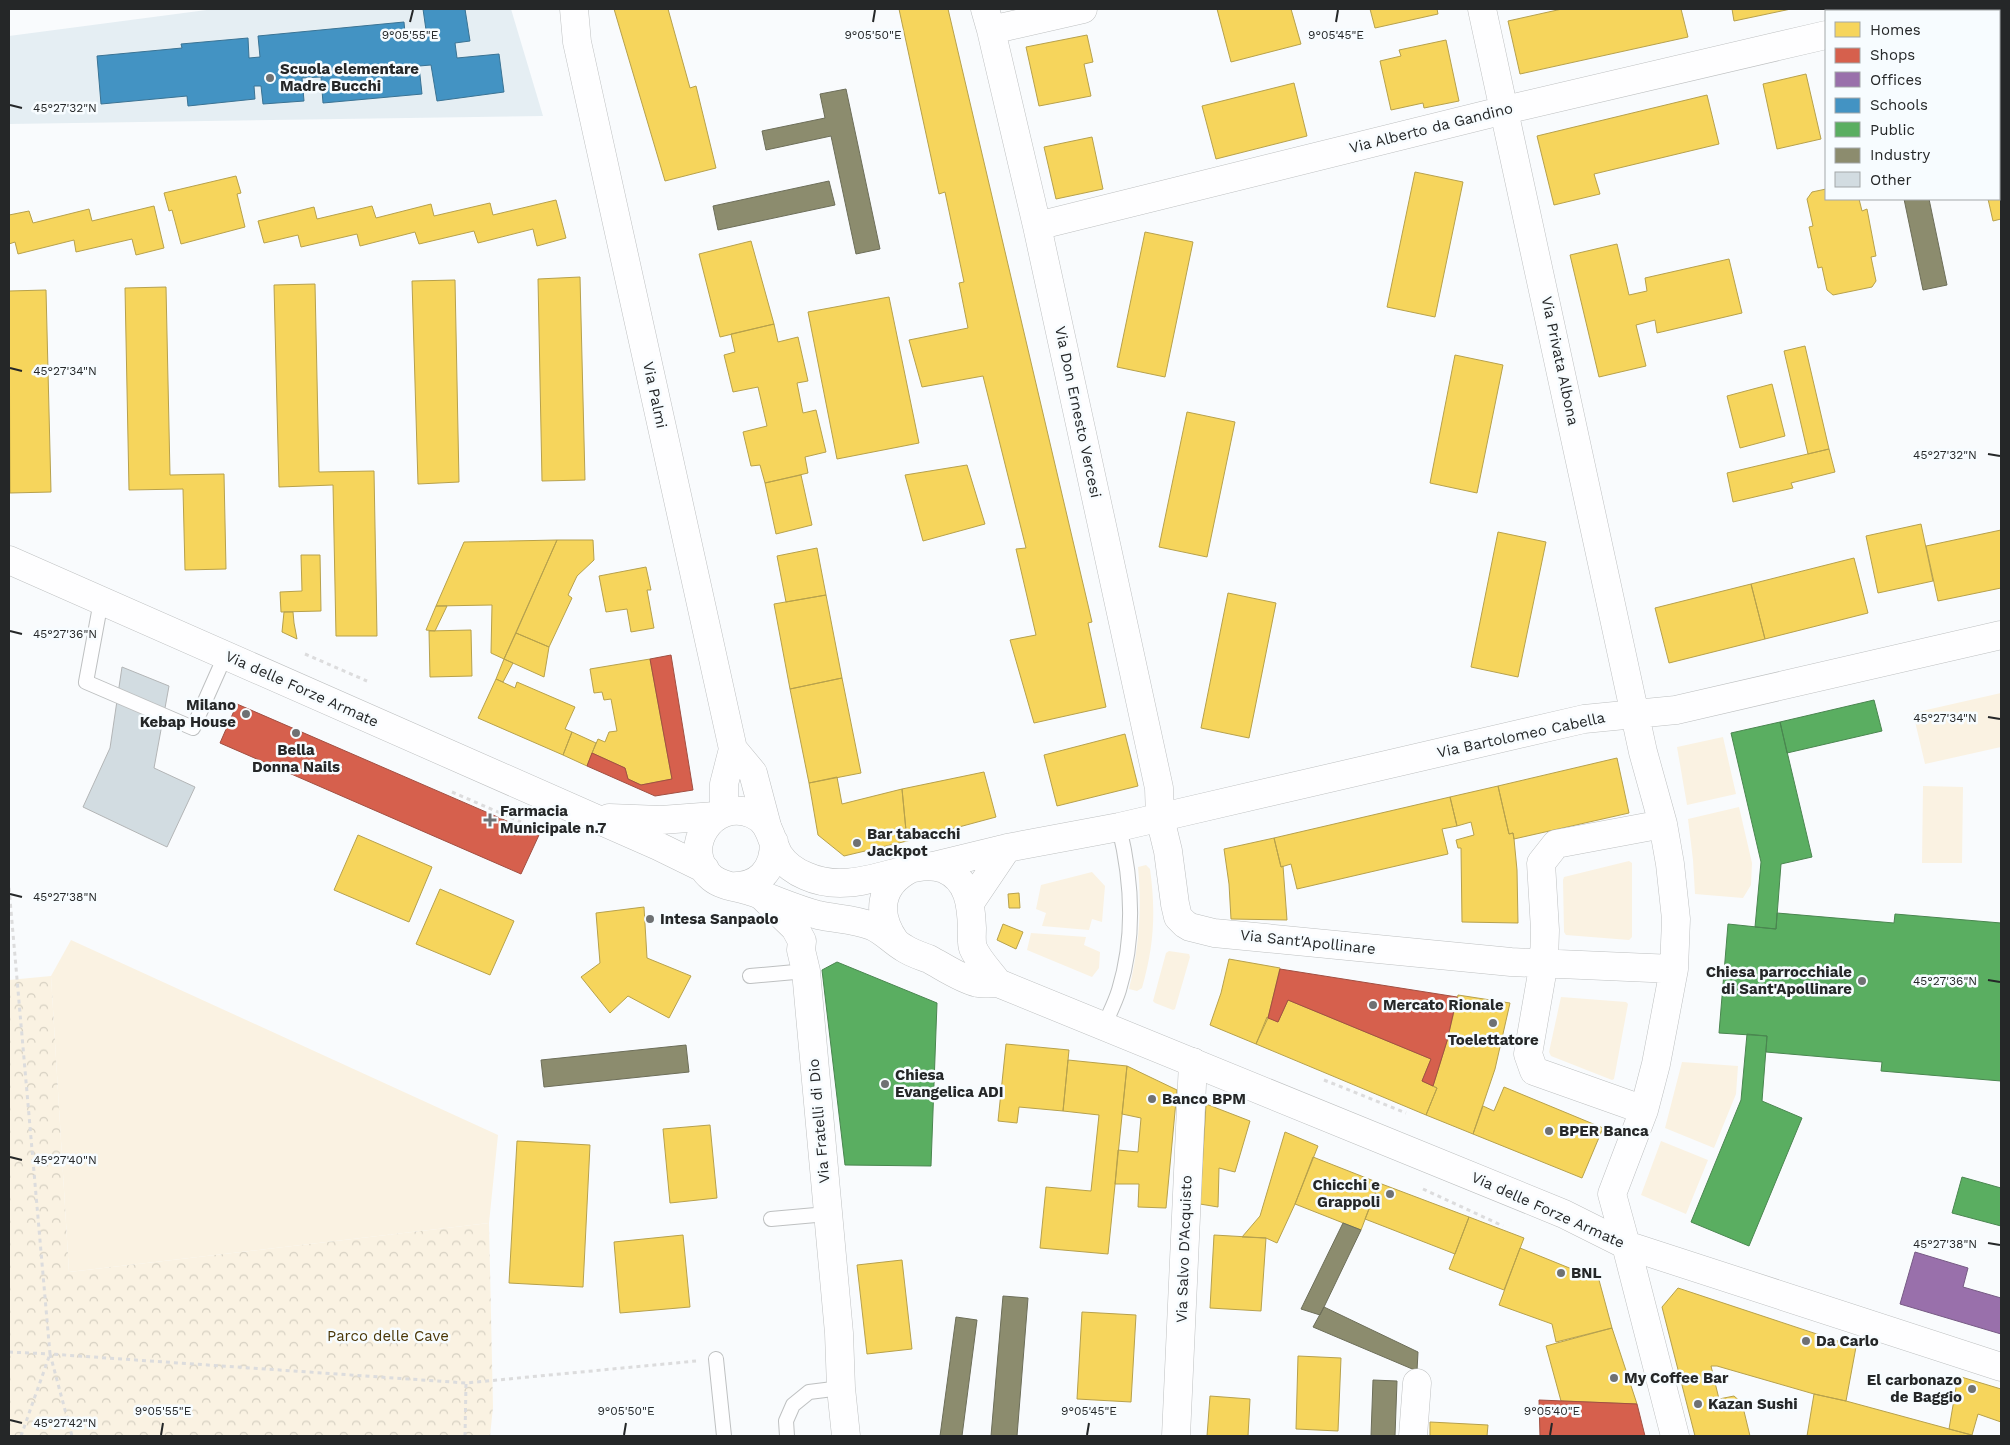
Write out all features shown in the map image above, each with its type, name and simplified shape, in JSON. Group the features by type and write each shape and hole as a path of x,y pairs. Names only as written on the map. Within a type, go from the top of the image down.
{"street":[{"name":"Via Palmi","path":"561,9 577,42"},
{"name":"Via Palmi","path":"574,9 577,42 734,749 753,773 771,834"},
{"path":"988,19 1083,9"},
{"name":"Via Privata Albona","path":"1482,9 1643,752 1663,824 1670,864 1676,919 1674,969 1656,1064 1644,1110 1612,1194 1675,1436"},
{"name":"Via Don Ernesto Vercesi","path":"988,19 1037,226 1159,788 1160,818"},
{"name":"Via Alberto da Gandino","path":"1037,226 1505,110 1825,35"},
{"name":"Via delle Forze Armate","path":"9,560 658,846 704,869 711,877 729,886 807,912 872,926 905,947 978,983 998,983 1193,1062 1564,1214 1626,1246 2001,1367"},
{"name":"Via Bartolomeo Cabella","path":"1160,818 1584,719 1676,710 2001,635"},
{"name":"Via Palmi","path":"719,814 724,784 734,749"},
{"name":"Via delle Forze Armate","path":"595,818 661,820 719,814 734,810 744,811 753,814 771,834 779,854 787,864 806,876 840,884 863,881 1007,848 1160,818"},
{"path":"704,869 700,861 698,841 707,823 719,814"},
{"name":"Via Sant'Apollinare","path":"1160,818 1168,851 1177,912 1185,924 1195,930 1501,961 1674,969"},
{"path":"1644,1110 1534,1071 1528,1054 1544,962 1545,930 1541,863 1556,844 1663,824"},
{"path":"729,886 747,885 763,876 773,861 771,834"},
{"path":"905,947 931,954 947,950 956,943 964,935 971,909 1007,848"},
{"path":"922,868 944,869 962,883 967,892 971,909 972,946 998,983"},
{"name":"Via delle Forze Armate","path":"905,947 884,922 884,900 887,890 901,874 922,868"},
{"name":"Via Fratelli di Dio","path":"762,896 795,928 802,942 801,950 806,971 839,1333 841,1388 846,1436"},
{"path":"802,942 812,930 844,920"},
{"name":"Via Salvo D'Acquisto","path":"1176,1436 1193,1062"},
{"path":"1413,1436 1417,1383"}],"lane":[{"path":"101,601 86,682 193,728 225,656"},
{"path":"1104,1026 1119,991 1128,946 1128,886 1120,827"},
{"path":"750,976 806,971"},
{"path":"770,1219 827,1214"},
{"path":"716,1359 724,1436"},
{"path":"787,1436 786,1421 793,1405 809,1392 841,1388"}],"path":[{"path":"306,654 367,681"},
{"path":"452,792 521,822"},
{"path":"9,888 50,1354 72,1436"},
{"path":"1324,1080 1406,1114"},
{"path":"1423,1189 1503,1226"},
{"path":"9,1352 466,1383 716,1359"},
{"path":"22,1436 50,1354"},
{"path":"465,1436 466,1383"}],"shaded area":[{"name":"Scuola elementare Madre Bucchi","path":"214,9 511,9 543,116 9,124 9,36"}],"green space":[{"path":"2001,693 2001,747 1925,764 1913,713"},
{"path":"1723,737 1736,794 1687,805 1677,747"},
{"path":"1923,786 1963,787 1962,863 1922,863"},
{"path":"1739,807 1752,863 1751,885 1743,898 1695,894 1688,819"},
{"path":"1629,861 1632,863 1632,937 1629,940 1566,935 1564,932 1564,877"},
{"path":"1146,865 1150,869 1152,885 1153,929 1146,973 1142,988 1137,991 1129,989 1139,928 1138,867"},
{"path":"1092,872 1105,886 1102,922 1092,919 1089,930 1042,926 1046,913 1036,909 1041,885"},
{"path":"1031,933 1086,937 1084,945 1100,952 1099,968 1092,977 1027,950"},
{"path":"71,940 498,1135 489,1223 69,1272 51,976"},
{"path":"1169,951 1189,954 1190,957 1175,1009 1173,1010 1153,1001 1166,953"},
{"name":"Parco delle Cave","path":"51,976 69,1272 489,1223 493,1407 490,1436 9,1436 9,980"},
{"path":"1561,997 1626,1002 1628,1004 1614,1079 1612,1080 1551,1056 1549,1052"},
{"path":"1682,1062 1738,1066 1736,1094 1714,1148 1665,1128"},
{"path":"1661,1141 1708,1160 1686,1214 1641,1195"}],"building: Homes":[{"path":"614,9 668,9 690,88 696,86 716,168 665,181"},
{"path":"899,9 948,9 1092,622 1088,623 1106,707 1034,723 1010,640 1036,635 1016,549 1026,548 983,376 922,387 909,340 968,328 959,283 964,282 945,192 939,194"},
{"path":"1217,9 1291,9 1301,44 1231,62"},
{"path":"1370,9 1437,9 1438,14 1375,28"},
{"path":"1562,9 1681,9 1688,37 1520,74 1508,21"},
{"path":"1732,9 1791,9 1734,21"},
{"path":"2000,27 2001,27 2000,80"},
{"path":"1087,35 1093,62 1084,64 1091,96 1039,106 1026,47"},
{"path":"1446,40 1459,101 1424,108 1423,103 1391,110 1380,61 1401,56 1399,50"},
{"path":"1806,74 1821,139 1777,149 1763,84"},
{"path":"1294,83 1307,136 1216,159 1202,106"},
{"path":"1707,95 1719,144 1594,174 1600,194 1554,205 1537,136"},
{"path":"1092,137 1103,189 1056,199 1044,147"},
{"path":"1415,172 1463,182 1435,317 1387,307"},
{"path":"236,176 241,193 237,194 245,227 181,244 172,210 169,211 164,193"},
{"path":"2000,176 2001,219 1993,221 1988,200 2000,200"},
{"path":"1825,189 1825,200 1859,200 1862,211 1867,209 1876,256 1871,257 1876,281 1872,287 1833,295 1827,290 1822,267 1818,268 1809,227 1813,226 1807,199 1812,192"},
{"path":"556,200 566,238 537,246 533,229 478,243 474,231 419,244 415,232 360,246 357,234 301,247 298,235 264,243 258,221 314,207 317,219 372,206 376,218 431,204 434,216 490,203 493,215"},
{"path":"154,206 164,248 136,255 132,239 76,252 74,240 18,254 15,242 9,244 9,215 29,211 33,223 89,209 92,221"},
{"path":"1145,232 1193,242 1165,377 1117,367"},
{"path":"751,241 774,324 720,337 699,254"},
{"path":"1617,244 1629,295 1647,291 1645,278 1729,259 1742,313 1657,333 1655,320 1636,325 1646,366 1599,377 1570,255"},
{"path":"580,277 585,480 542,481 538,279"},
{"path":"455,280 459,482 418,484 412,281"},
{"path":"315,284 319,472 374,471 377,636 336,636 333,485 279,487 274,285"},
{"path":"166,287 170,475 224,474 226,569 185,570 183,489 129,490 125,288"},
{"path":"46,290 51,492 10,493 9,291"},
{"path":"889,297 919,443 837,459 808,312"},
{"path":"774,324 778,342 798,337 808,381 797,383 803,413 816,410 826,452 805,457 808,473 765,483 760,465 751,466 743,432 767,426 758,387 733,392 724,355 735,352 731,334"},
{"path":"1805,346 1829,449 1808,454 1784,351"},
{"path":"1455,355 1503,365 1477,493 1430,483"},
{"path":"1772,384 1785,436 1740,448 1727,396"},
{"path":"1187,412 1235,422 1207,557 1159,547"},
{"path":"1829,449 1835,472 1791,483 1793,488 1733,502 1727,473"},
{"path":"967,465 985,524 923,541 905,475"},
{"path":"801,475 812,525 776,534 765,483"},
{"path":"1921,524 1933,581 1878,593 1866,536"},
{"path":"2001,530 2001,588 1938,601 1926,546"},
{"path":"1498,532 1546,542 1518,677 1471,667"},
{"path":"557,540 504,659 491,653 492,605 436,606 464,542"},
{"path":"557,540 593,540 594,560 577,576 568,595 572,598 549,647 516,633"},
{"path":"817,548 826,595 786,602 777,556"},
{"path":"301,555 320,555 321,611 281,612 280,592 302,591"},
{"path":"1854,558 1868,613 1765,639 1751,584"},
{"path":"646,567 651,590 647,590 654,628 631,632 627,609 606,612 599,576"},
{"path":"1751,584 1765,639 1669,663 1655,608"},
{"path":"1228,593 1276,603 1249,738 1201,728"},
{"path":"826,595 842,678 790,689 774,604"},
{"path":"436,606 447,606 435,631 426,630"},
{"path":"284,612 293,612 297,639 282,632"},
{"path":"471,630 472,676 430,677 429,631"},
{"path":"516,633 549,647 544,677 504,659"},
{"path":"504,659 513,663 503,682 496,679"},
{"path":"650,659 672,779 641,785 628,779 625,768 592,753 598,739 605,742 609,732 617,731 611,699 604,700 602,692 594,693 590,669"},
{"path":"842,678 861,773 809,783 790,689"},
{"path":"496,679 515,688 517,682 575,707 565,729 572,732 563,755 478,718"},
{"path":"572,732 596,743 587,766 563,755"},
{"path":"1125,734 1138,786 1057,806 1044,755"},
{"path":"1617,758 1629,813 1514,839 1513,833 1509,834 1498,786"},
{"path":"984,772 996,817 907,841 902,789"},
{"path":"837,777 842,804 902,789 907,841 844,856 818,835 809,783"},
{"path":"1498,786 1509,834 1513,833 1514,839 1517,870 1518,923 1462,922 1461,848 1458,848 1456,840 1474,835 1471,822 1457,826 1450,797"},
{"path":"1450,797 1457,826 1442,829 1448,854 1297,889 1291,864 1281,867 1274,838"},
{"path":"358,835 432,867 409,922 334,890"},
{"path":"1274,838 1281,867 1283,866 1287,920 1231,919 1224,849"},
{"path":"440,889 514,921 490,975 416,944"},
{"path":"1019,893 1020,908 1009,908 1008,894"},
{"path":"644,907 647,958 691,976 669,1018 628,996 610,1013 581,977 600,963 596,913"},
{"path":"1003,924 1023,932 1016,949 997,940"},
{"path":"1229,959 1280,968 1268,1018 1256,1044 1210,1025 1221,993"},
{"path":"1458,995 1510,1003 1495,1069 1473,1134 1426,1115 1437,1088 1433,1086 1447,1041"},
{"path":"1288,1000 1431,1059 1422,1081 1437,1088 1426,1115 1256,1044 1267,1017 1278,1022"},
{"path":"1006,1044 1069,1050 1063,1111 1019,1107 1017,1123 998,1121"},
{"path":"1068,1060 1127,1066 1108,1254 1040,1248 1046,1187 1091,1191 1099,1115 1063,1111"},
{"path":"1127,1066 1177,1090 1166,1208 1138,1207 1139,1184 1115,1184 1118,1150 1138,1152 1141,1118 1122,1114"},
{"path":"1504,1087 1603,1128 1582,1178 1473,1134 1483,1106 1494,1111"},
{"path":"1206,1104 1250,1121 1235,1172 1219,1168 1218,1207 1200,1204"},
{"path":"710,1125 717,1198 670,1203 663,1129"},
{"path":"1285,1132 1318,1146 1295,1204 1277,1243 1266,1238 1242,1237 1260,1216"},
{"path":"517,1141 590,1145 583,1287 509,1283"},
{"path":"1313,1157 1379,1183 1361,1230 1295,1204"},
{"path":"1379,1183 1469,1217 1455,1254 1365,1219"},
{"path":"1469,1217 1524,1238 1504,1290 1449,1269"},
{"path":"683,1235 690,1307 620,1313 614,1242"},
{"path":"1214,1235 1266,1238 1261,1311 1210,1308"},
{"path":"1520,1248 1599,1280 1612,1328 1556,1342 1552,1324 1499,1305"},
{"path":"902,1260 912,1349 867,1354 857,1265"},
{"path":"1678,1288 1856,1347 1846,1401 1814,1394 1717,1366 1711,1366 1719,1399 1734,1396 1742,1403 1750,1436 1695,1436 1662,1307"},
{"path":"1082,1312 1136,1315 1131,1402 1077,1399"},
{"path":"1612,1328 1637,1404 1561,1401 1546,1346"},
{"path":"1298,1356 1341,1358 1338,1431 1296,1429"},
{"path":"1958,1376 2001,1389 2001,1422 1978,1414 1972,1435 1949,1429"},
{"path":"1814,1394 1846,1401 1975,1436 1807,1436"},
{"path":"1210,1396 1250,1399 1248,1436 1207,1436"},
{"path":"1430,1422 1488,1425 1487,1436 1430,1436"}],"building: Shops":[{"path":"671,655 693,790 655,796 587,766 592,753 625,768 628,779 641,785 672,779 650,659"},
{"path":"237,704 539,835 521,874 220,743"},
{"path":"1280,969 1457,997 1447,1041 1433,1086 1422,1081 1431,1059 1288,1000 1278,1022 1268,1018"},
{"path":"1539,1400 1637,1404 1645,1436 1540,1436"}],"building: Offices":[{"path":"1915,1252 1968,1268 1963,1287 2001,1298 2001,1334 1900,1304"}],"building: Schools":[{"path":"423,9 465,9 470,41 455,43 457,58 499,54 504,92 437,101 431,65 419,66 422,94 323,103 321,77 302,78 304,101 263,104 261,86 254,86 255,99 188,106 187,96 101,104 97,56 182,48 181,44 248,38 249,58 260,57 258,36 404,22 405,33 426,30"}],"building: Public":[{"path":"1874,700 1882,731 1787,753 1780,722"},
{"path":"1780,722 1812,857 1781,864 1776,929 1755,927 1761,862 1731,733"},
{"name":"Chiesa parrocchiale di Sant'Apollinare","path":"1777,913 1894,923 1895,914 2001,923 2001,1081 1881,1071 1882,1062 1766,1052 1767,1036 1719,1033 1728,924 1776,929"},
{"name":"Chiesa Evangelica ADI","path":"837,962 937,1003 931,1166 845,1165 822,970"},
{"path":"1747,1034 1767,1036 1762,1101 1802,1118 1749,1246 1691,1222 1741,1100"},
{"path":"1962,1177 2001,1188 2001,1226 1952,1213"}],"building: Industry":[{"path":"846,89 880,249 856,254 831,136 766,150 762,131 825,118 820,94"},
{"path":"829,181 835,205 718,230 713,206"},
{"path":"1904,200 1929,200 1947,285 1923,290"},
{"path":"686,1045 689,1072 544,1087 541,1060"},
{"path":"1343,1223 1361,1230 1324,1307 1320,1315 1301,1309"},
{"path":"1003,1296 1028,1298 1017,1436 991,1436"},
{"path":"1324,1307 1418,1352 1417,1371 1313,1327"},
{"path":"956,1317 977,1320 962,1436 940,1436"},
{"path":"1373,1380 1397,1381 1395,1436 1371,1436"}],"building: Other":[{"path":"122,667 169,686 154,768 195,787 167,847 83,807 110,748"}],"place":[{"name":"Scuola elementare Madre Bucchi","path":"270,78"},
{"name":"Milano Kebap House","path":"246,714"},
{"name":"Bella Donna Nails","path":"296,733"},
{"name":"Farmacia Municipale n.7","path":"490,820"},
{"name":"Bar tabacchi Jackpot","path":"857,843"},
{"name":"Intesa Sanpaolo","path":"650,919"},
{"name":"Chiesa parrocchiale di Sant'Apollinare","path":"1862,981"},
{"name":"Mercato Rionale","path":"1373,1005"},
{"name":"Toelettatore","path":"1493,1023"},
{"name":"Chiesa Evangelica ADI","path":"885,1084"},
{"name":"Banco BPM","path":"1152,1099"},
{"name":"BPER Banca","path":"1549,1131"},
{"name":"Chicchi e Grappoli","path":"1390,1194"},
{"name":"BNL","path":"1561,1273"},
{"name":"Da Carlo","path":"1806,1341"},
{"name":"My Coffee Bar","path":"1614,1378"},
{"name":"El carbonazo de Baggio","path":"1972,1389"},
{"name":"Kazan Sushi","path":"1698,1404"}]}
